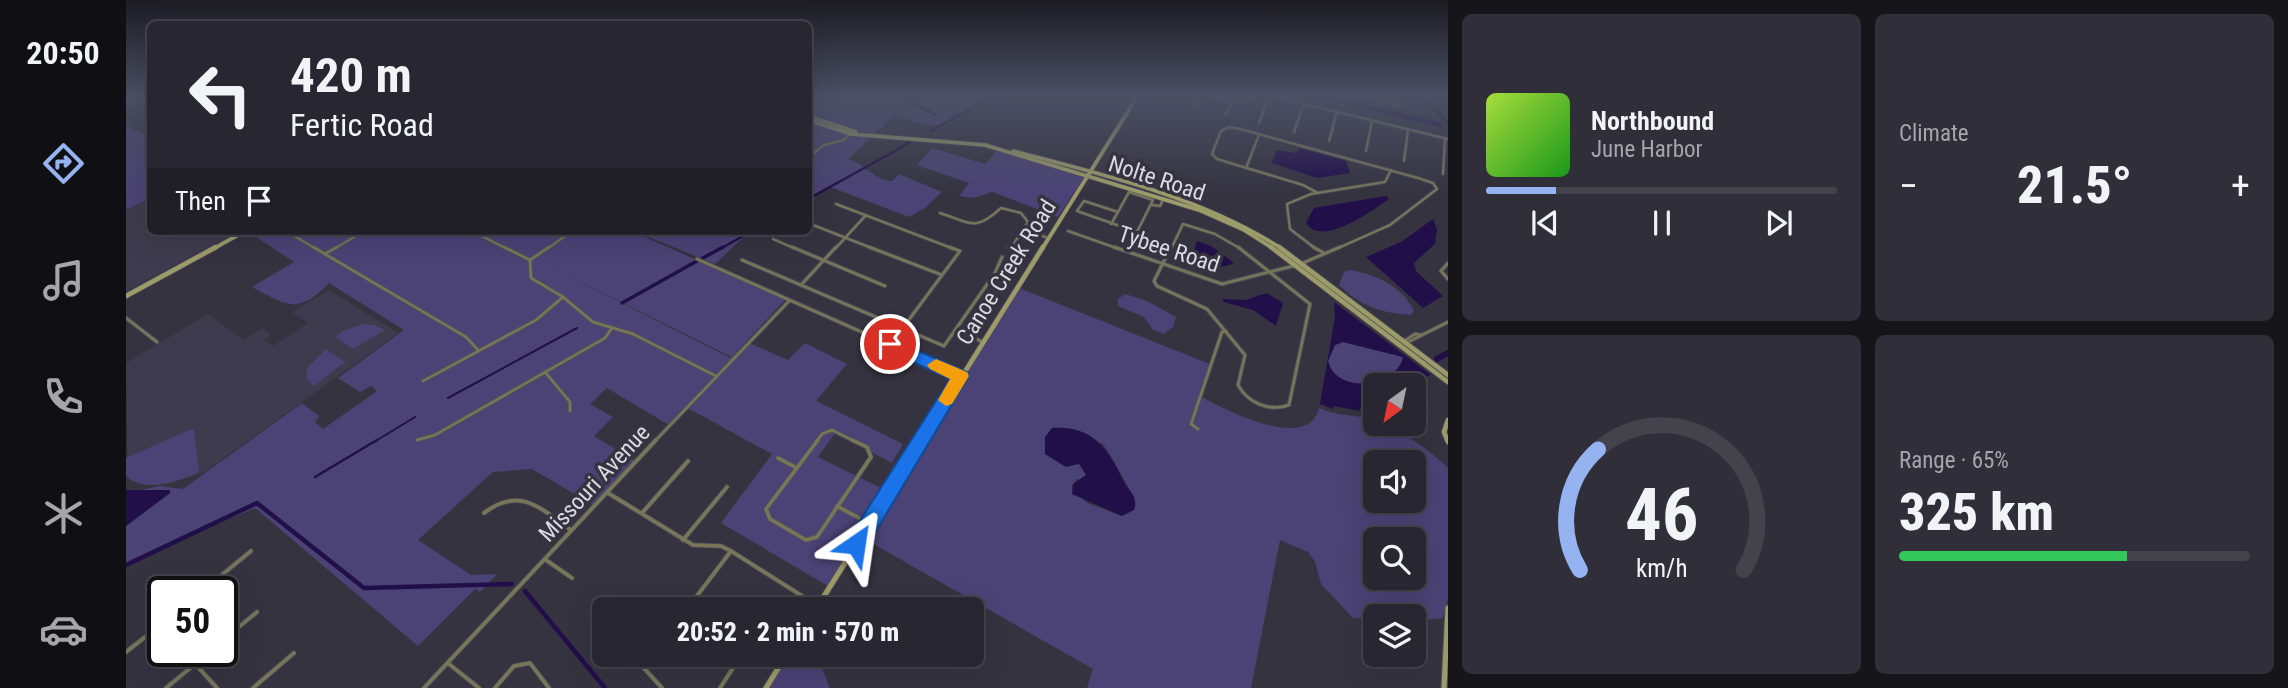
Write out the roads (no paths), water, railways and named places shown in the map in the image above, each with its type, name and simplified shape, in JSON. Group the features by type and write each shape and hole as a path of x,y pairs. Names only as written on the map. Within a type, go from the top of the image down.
{"street":[{"name":"Nolte Road","path":"836,129 849,134 936,136 978,141 1089,172 1167,198 1235,225 1298,264 1448,382"},
{"name":"Nolte Road","path":"843,129 875,135 922,137 985,145 1089,172"},
{"name":"Canoe Creek Road","path":"823,597 1116,129"},
{"path":"1224,129 1221,131 1213,156 1303,185 1318,193"},
{"path":"1236,129 1391,170 1385,182 1318,193 1293,199 1287,204 1284,218 1287,228 1324,253"},
{"path":"1329,141 1332,129"},
{"path":"1366,151 1370,129"},
{"path":"1404,129 1447,139 1443,174"},
{"path":"1404,161 1408,130"},
{"path":"812,155 824,145 844,140 849,134 875,135"},
{"path":"1246,168 1260,135"},
{"path":"930,138 936,136"},
{"path":"1443,166 1448,168"},
{"name":"Tybee Road","path":"1068,231 1229,284 1298,264 1390,225 1436,191 1436,187 1429,181 1391,170"},
{"path":"1111,224 1118,212 1129,192 1152,199 1137,232 1111,224 1077,211 1084,201 1118,212"},
{"path":"1151,205 1160,206 1167,198"},
{"path":"836,204 960,251 902,329"},
{"path":"940,213 976,225 985,223 996,209 1007,208 1026,216 1028,222 1008,247"},
{"path":"801,285 866,215"},
{"path":"812,224 942,275"},
{"path":"1190,224 1238,247 1271,273 1310,304 1311,309 1289,405 1275,409 1255,402 1240,391 1238,385 1245,355 1207,309 1157,286 1154,281 1180,226 1190,224"},
{"path":"1023,229 1048,238"},
{"path":"126,296 239,235"},
{"path":"292,235 466,337 478,350"},
{"path":"325,254 357,235"},
{"path":"481,235 530,260"},
{"path":"530,260 566,235"},
{"path":"772,239 885,286"},
{"path":"742,260 944,346 995,273 1002,257"},
{"path":"696,259 961,376"},
{"path":"530,260 531,278 563,297 593,322 633,334 716,376"},
{"path":"1448,263 1441,271 1448,279"},
{"path":"423,381 536,320 563,297"},
{"name":"Missouri Avenue","path":"424,688 789,301"},
{"path":"126,318 157,342"},
{"path":"1401,343 1448,322"},
{"path":"417,440 435,435 605,338 612,328"},
{"path":"956,331 983,342"},
{"path":"1198,429 1191,424 1222,332 1226,331"},
{"name":"Nolte Road","path":"1401,343 1448,375"},
{"path":"545,372 570,402 570,411"},
{"path":"1448,421 1444,432 1448,442"},
{"path":"832,430 867,447 871,457 837,506 812,540 806,540 770,519 766,509 827,431 832,430"},
{"path":"778,458 797,468"},
{"path":"642,513 688,461"},
{"path":"683,540 727,487"},
{"path":"608,492 693,545 721,546 731,551 802,597"},
{"path":"484,513 499,500 521,498 572,531"},
{"path":"837,506 869,524"},
{"path":"221,576 251,551"},
{"path":"696,597 731,551"},
{"path":"545,559 572,578"},
{"path":"1444,688 1448,608"},
{"path":"238,628 257,612"},
{"path":"126,652 147,635"},
{"path":"253,688 294,653"},
{"path":"448,663 480,688"},
{"path":"495,688 514,666 530,663 549,688"},
{"path":"166,688 191,667"},
{"path":"198,667 218,688"},
{"path":"643,667 662,688"},
{"path":"720,688 734,667"},
{"path":"766,688 779,667"}],"waterway":[{"path":"898,149 910,142"},
{"path":"812,197 897,150"},
{"path":"720,249 745,235"},
{"path":"701,259 723,247"},
{"path":"622,303 697,261"},
{"path":"448,398 577,328"},
{"path":"1437,359 1448,353"},
{"path":"374,442 415,417"},
{"path":"315,477 377,440"},
{"path":"126,565 257,503 364,588 512,584"},
{"path":"525,591 605,688"}]}
